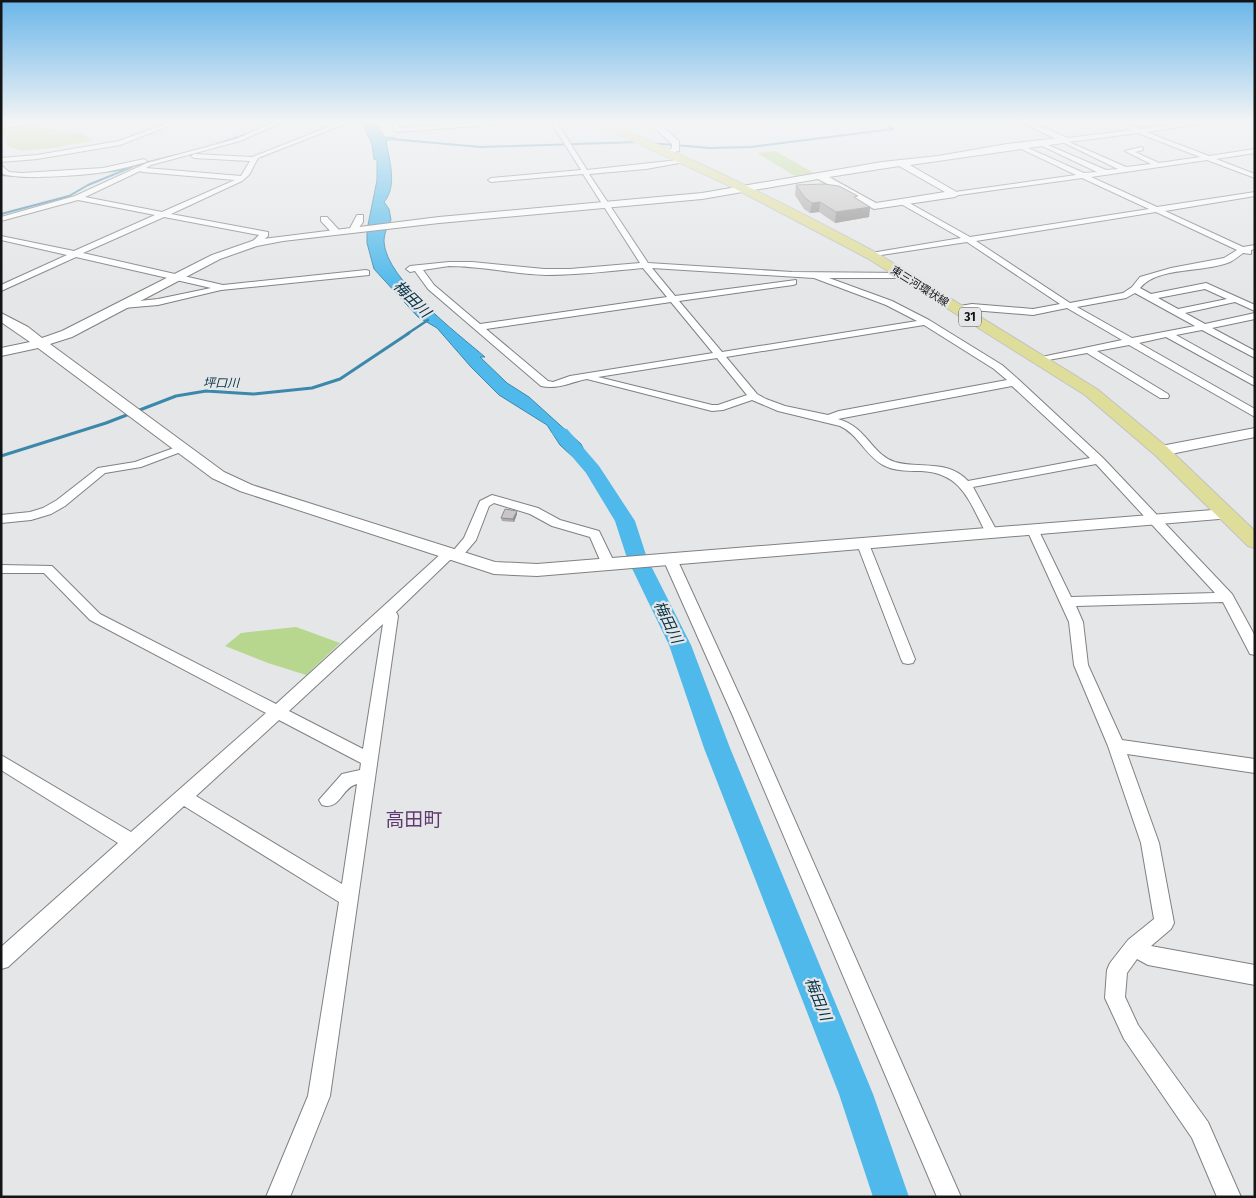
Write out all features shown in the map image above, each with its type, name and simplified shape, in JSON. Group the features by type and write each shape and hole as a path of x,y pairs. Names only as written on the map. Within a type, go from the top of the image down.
{"main road":[{"name":"東三河環状線","path":"721,178 871,255 1090,392 1161,451 1255,542"}],"street":[{"path":"1,219 78,198 122,178"},
{"path":"1,288 242,178"},
{"path":"491,180 516,178"},
{"path":"589,178 645,266 753,396 772,407 829,419 847,425 872,451 884,461 893,465 942,469 960,478 967,485 992,533"},
{"path":"1,352 41,343 79,328 221,255 255,243 403,224 702,196 809,178"},
{"path":"823,178 874,206 1069,178"},
{"path":"927,178 955,194"},
{"path":"1086,178 1255,255"},
{"path":"871,255 1255,194"},
{"path":"78,198 265,234 255,243"},
{"path":"904,202 968,239 1069,306 1255,414"},
{"path":"353,230 360,217"},
{"path":"324,219 336,232"},
{"path":"1,238 223,288"},
{"path":"957,309 972,307 1033,312 1126,295 1135,289 1143,279 1171,271 1227,260 1243,250 1255,247"},
{"path":"903,275 759,274 645,266 570,272 544,272 472,264 449,264 414,268 431,286 545,384 554,385 570,379 926,322"},
{"path":"123,305 158,302 223,288 366,273"},
{"path":"815,275 888,303 926,322 998,368 1015,382 1099,460 1227,597 1255,650"},
{"path":"480,327 804,281 840,285"},
{"path":"1150,297 1206,286 1236,299 1254,315"},
{"path":"1135,289 1255,355"},
{"path":"1177,312 1236,299"},
{"path":"1040,360 1254,315"},
{"path":"1,317 41,343 218,475 246,488 494,568 537,570 1225,514"},
{"path":"1168,334 1255,383"},
{"path":"1088,350 1164,396"},
{"path":"586,377 712,408 719,408 753,396"},
{"path":"829,419 839,414 1015,382"},
{"path":"1161,451 1255,432"},
{"path":"1,519 31,516 47,511 61,503 102,470 137,465 182,448"},
{"path":"967,485 1099,460"},
{"path":"1,960 277,712 387,610 470,540 484,504 492,499 534,511 556,524 595,534 608,564"},
{"path":"1033,530 1076,622 1081,665 1116,746 1150,844 1164,922 1135,947 1117,970 1116,998 1131,1032 1200,1130 1230,1197"},
{"path":"863,544 908,659"},
{"path":"670,559 744,723 950,1197"},
{"path":"1,569 47,569 95,616 365,758 371,758"},
{"path":"1068,602 1227,597"},
{"path":"278,1197 319,1096 391,616 387,610"},
{"path":"1116,746 1255,766"},
{"path":"1,762 133,842"},
{"path":"328,800 348,779 368,776"},
{"path":"183,797 349,898"},
{"path":"1135,947 1148,955 1255,975"}],"green space":[{"path":"296,627 340,643 306,675 268,663 225,646 241,633"}],"water":[{"path":"377,178 392,178 391,188 384,202 389,209 391,220 385,233 384,242 388,257 409,288 441,320 485,357 480,357 507,383 529,397 581,444 585,452 573,457 560,445 547,425 499,395 471,367 437,328 418,317 374,269 367,243 367,230"}],"building":[{"path":"824,184 839,186 858,196 854,197 870,207 836,212 820,202 812,203 805,198 796,185"},
{"path":"505,509 517,511 513,519 501,518"}],"waterway":[{"path":"1,214 69,196 105,178"},
{"name":"坪口川","path":"407,334 428,320"},
{"name":"坪口川","path":"1,456 106,423 176,396 206,391 253,394 312,388 340,379 409,333"},
{"name":"梅田川","path":"561,433 593,470 625,521 637,558 680,645 717,748 856,1094 891,1197"}],"district":[{"name":"高田町","path":"414,819"}]}
